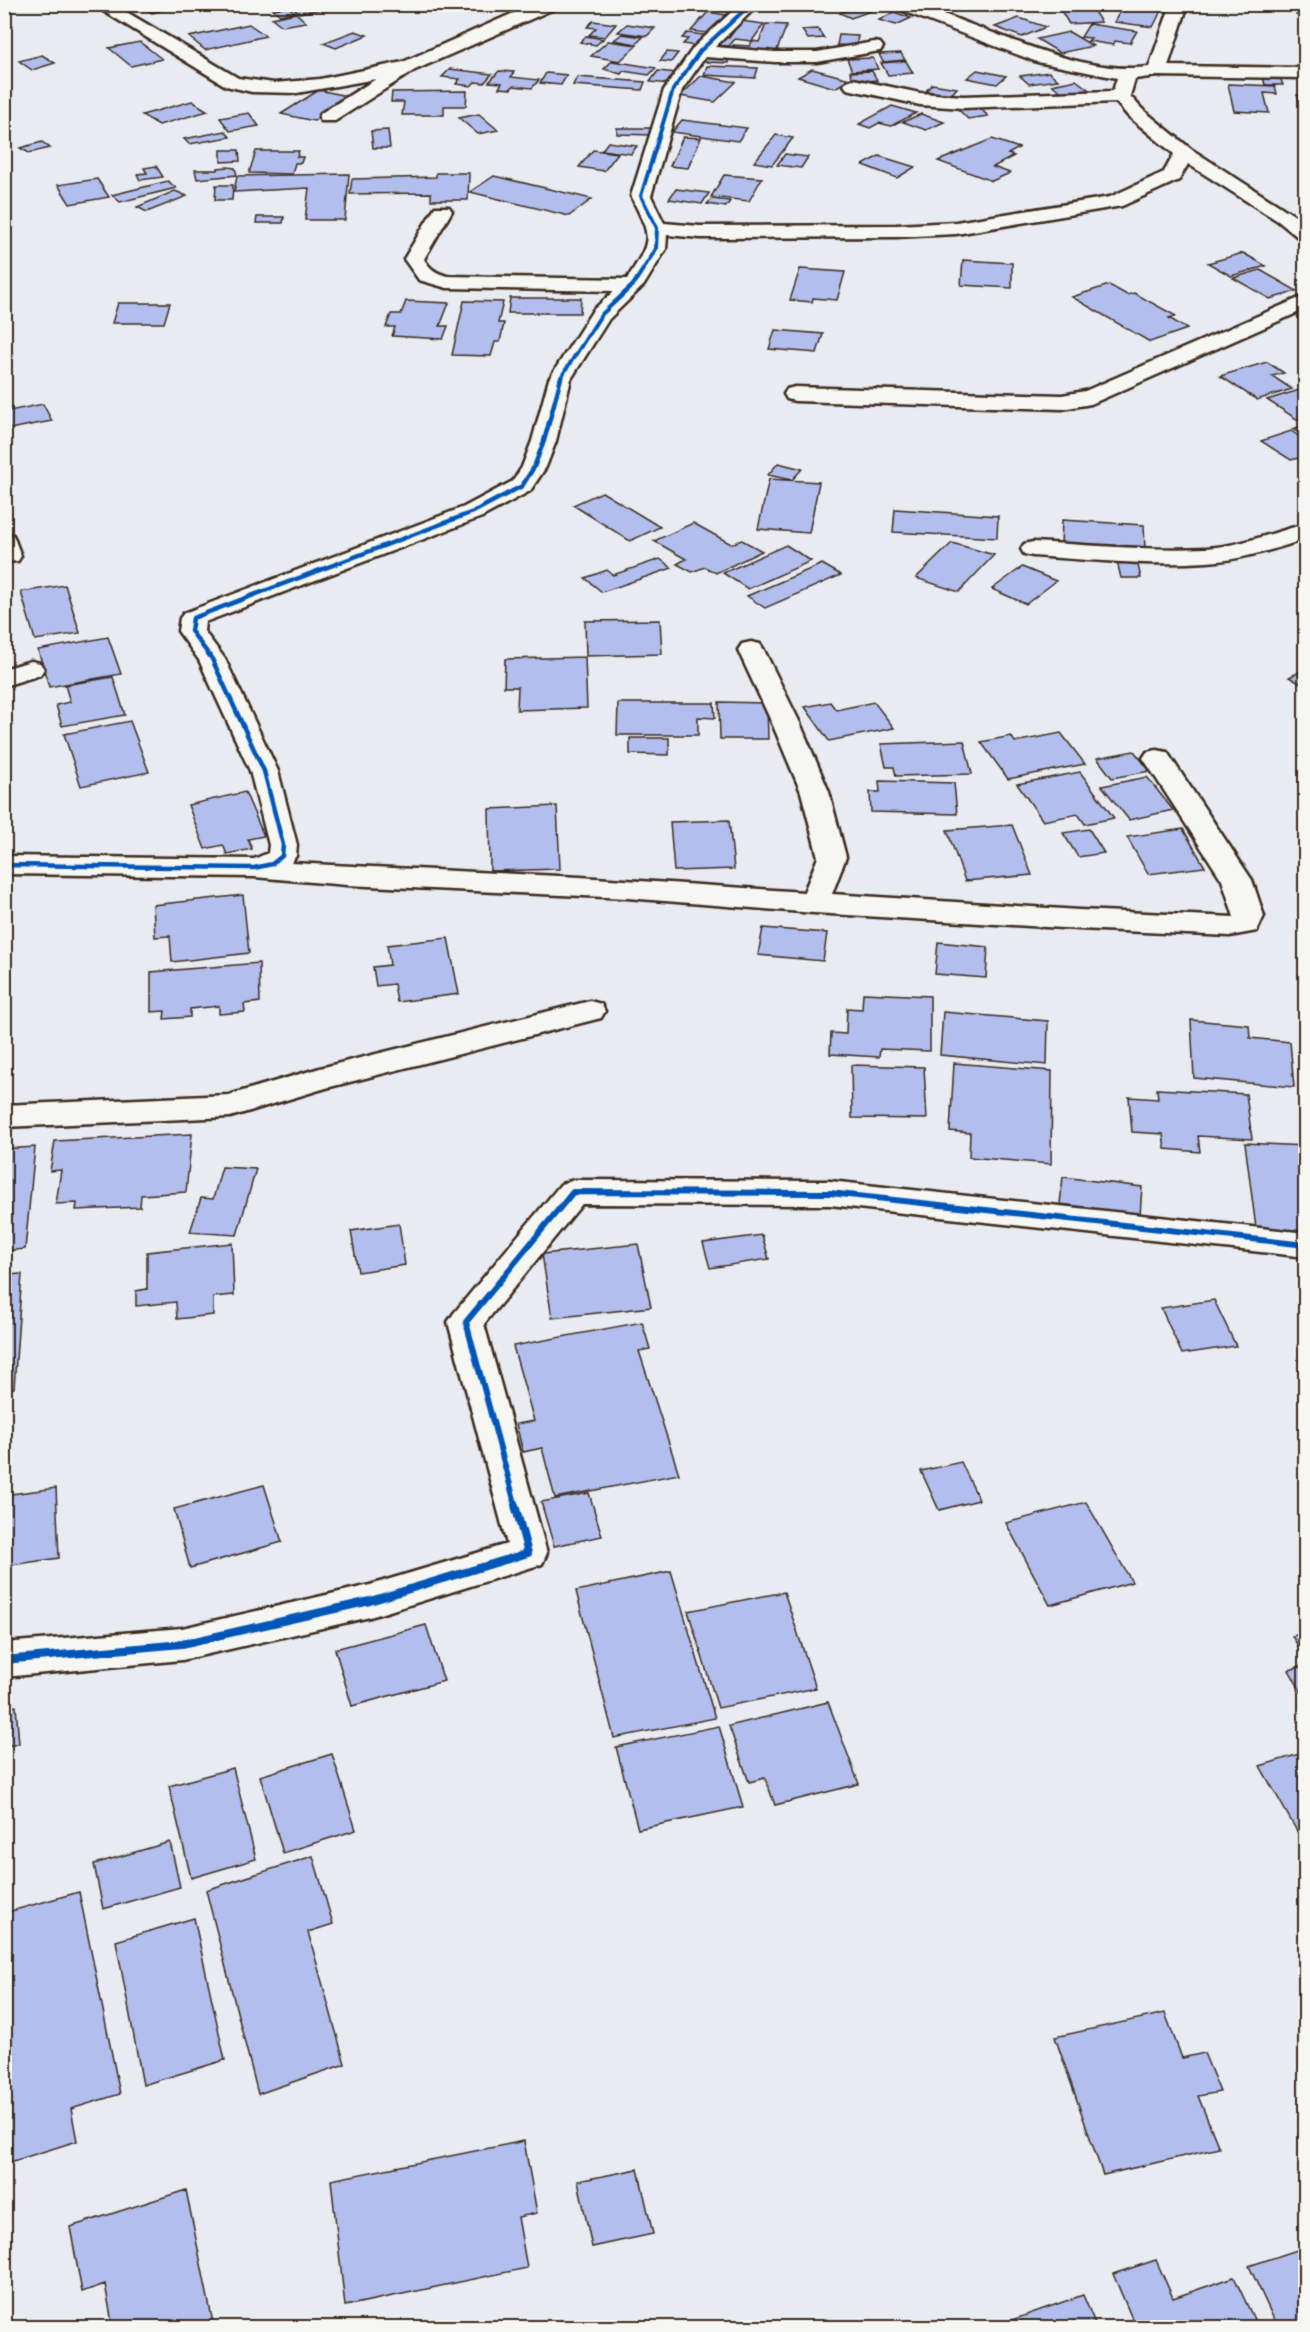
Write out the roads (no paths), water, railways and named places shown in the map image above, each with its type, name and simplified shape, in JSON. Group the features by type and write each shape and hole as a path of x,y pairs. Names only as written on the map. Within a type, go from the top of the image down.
{"street":[{"path":"100,4 232,82 247,87 280,89 355,78 409,66"},
{"path":"328,117 409,66 550,4"},
{"path":"254,868 272,864 282,856 283,845 264,771 212,659 191,631 193,618 473,512 522,486 534,467 544,441 560,379 601,315 633,285 656,249 657,228 641,196 674,90 700,51 751,4"},
{"path":"901,4 1043,58 1127,75 1157,71 1305,73"},
{"path":"1157,71 1180,4"},
{"path":"700,51 817,57 874,47"},
{"path":"1127,75 1121,96 1129,109 1174,142 1184,153 1285,217 1305,234"},
{"path":"853,85 920,99 963,102 1121,96"},
{"path":"657,228 700,231 896,231 956,228 1115,202 1172,176 1184,153"},
{"path":"442,211 414,259 421,273 429,278 447,282 633,285"},
{"path":"795,394 1062,402 1091,397 1305,301"},
{"path":"1032,549 1145,555 1209,555 1259,546 1305,531"},
{"path":"751,650 786,723 815,792 832,857 814,903"},
{"path":"4,678 31,669"},
{"path":"4,865 254,868 375,879 482,880 626,888 1096,922 1230,927 1246,924 1249,916 1237,880 1157,758"},
{"path":"4,1116 230,1106 331,1076 590,1011"},
{"path":"4,1660 182,1644 370,1601 528,1553 466,1322 573,1192 830,1193 1305,1245"}]}
